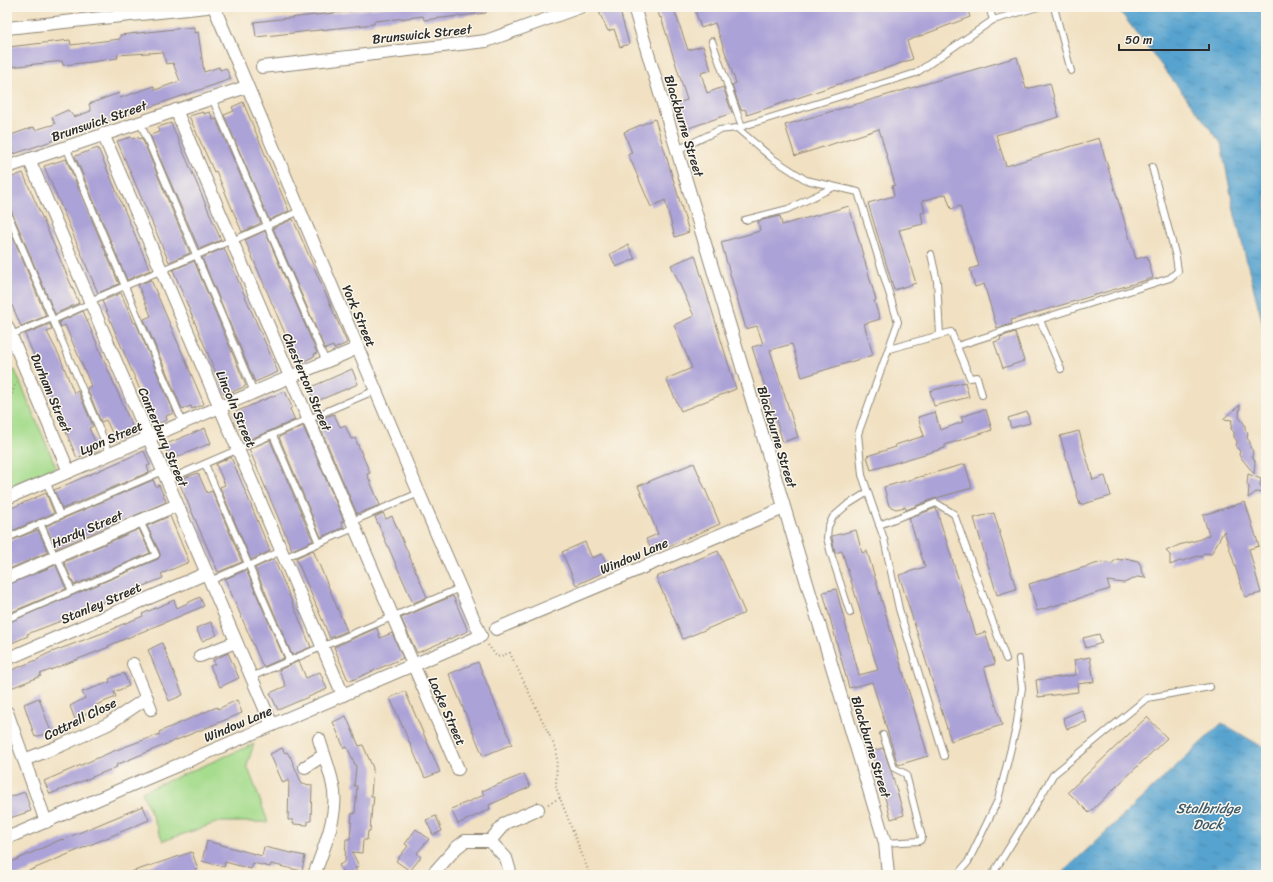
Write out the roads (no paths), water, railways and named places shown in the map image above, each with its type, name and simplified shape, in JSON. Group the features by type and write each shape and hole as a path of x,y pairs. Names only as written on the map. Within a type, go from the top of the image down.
{"street":[{"path":"7,28 207,7"},
{"name":"York Street","path":"214,7 246,87 481,636"},
{"name":"Brunswick Street","path":"262,67 486,41 580,7"},
{"name":"Blackburne Street","path":"634,7 886,843 888,875"},
{"name":"Brunswick Street","path":"7,167 246,87"},
{"name":"Chesterton Street","path":"176,110 412,664"},
{"name":"Lincoln Street","path":"104,134 219,407 343,695"},
{"name":"Canterbury Street","path":"29,160 272,725"},
{"name":"Durham Street","path":"9,330 69,472"},
{"name":"Lyon Street","path":"7,498 358,348"},
{"name":"Hardy Street","path":"7,578 177,505"},
{"name":"Window Lane","path":"496,629 784,508"},
{"name":"Stanley Street","path":"7,659 208,577"},
{"name":"Window Lane","path":"7,838 343,695 412,664 481,636"},
{"path":"200,656 236,642"},
{"name":"Cottrell Close","path":"24,760 62,745 149,704 133,664"},
{"name":"Locke Street","path":"412,664 458,770"},
{"path":"7,712 11,734 24,760 46,822"},
{"path":"314,875 326,842 334,810 334,792 319,739"},
{"path":"305,767 324,755"},
{"path":"490,841 505,823 538,809"},
{"path":"432,875 456,848 466,841 490,841 506,858 511,875"}],"lane":[{"path":"989,7 993,20"},
{"path":"677,150 719,130 739,128 916,73 993,20 1038,7"},
{"path":"1054,7 1070,71"},
{"path":"712,41 739,128 772,158 806,180 858,192 898,322 858,434 862,475 884,540 899,609 944,756"},
{"path":"212,98 326,362"},
{"path":"140,122 254,392"},
{"path":"66,147 183,423"},
{"path":"957,346 1170,278 1178,271 1176,257 1152,167"},
{"path":"745,220 788,209 834,187"},
{"path":"9,330 52,319 161,270 300,211"},
{"path":"7,212 110,454"},
{"path":"931,254 937,281 940,335"},
{"path":"1040,320 1061,369"},
{"path":"889,349 951,332 970,378 977,377 982,395"},
{"path":"7,538 60,515 165,476 205,464 376,390"},
{"path":"273,434 319,543"},
{"path":"205,464 290,661"},
{"path":"46,481 60,515"},
{"path":"850,613 826,538 828,527 833,517 847,505 868,492"},
{"path":"208,577 319,543 352,525 419,493"},
{"path":"879,525 936,503 954,514 1006,659"},
{"path":"7,619 156,555 140,521"},
{"path":"40,523 72,591"},
{"path":"251,677 460,588"},
{"path":"957,875 968,862 998,800 1016,728 1022,688 1020,659"},
{"path":"992,875 1053,775 1147,698 1210,687"},
{"path":"883,735 894,768 906,774 922,837 920,841 886,843"}],"water":[{"path":"1121,7 1266,7 1266,337 1235,215 1221,143 1122,14"},
{"name":"Stalbridge Dock","path":"1222,723 1266,749 1266,875 1060,875"}]}
